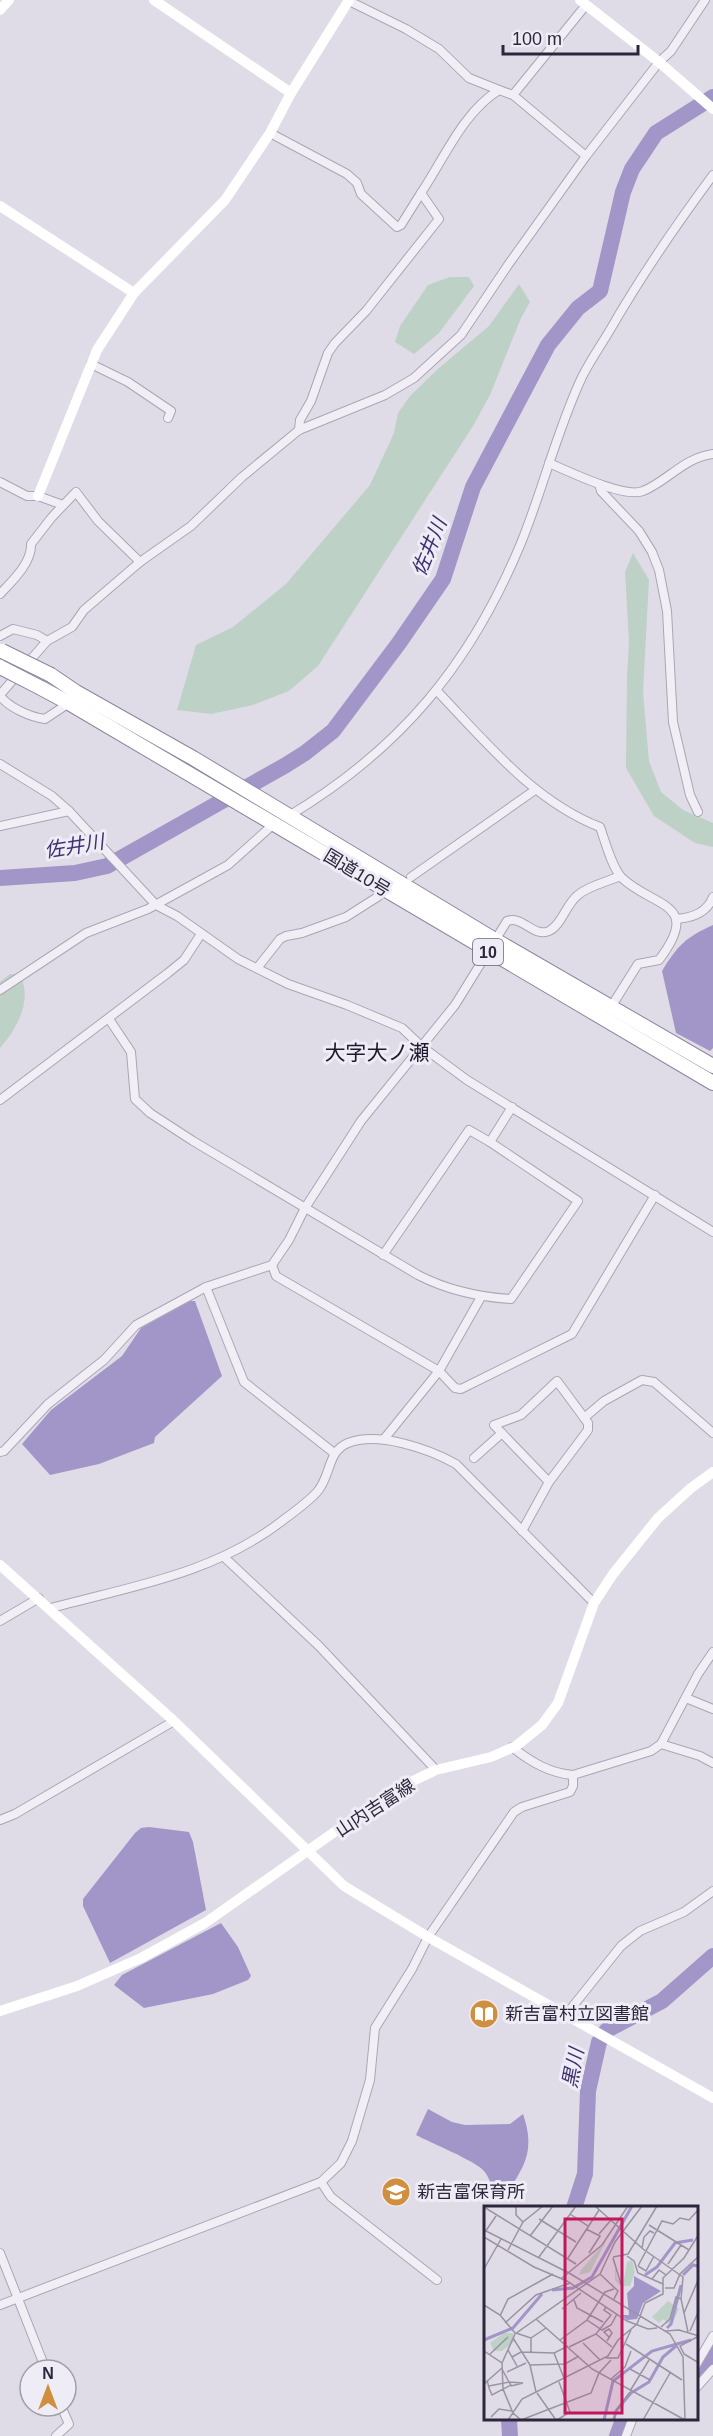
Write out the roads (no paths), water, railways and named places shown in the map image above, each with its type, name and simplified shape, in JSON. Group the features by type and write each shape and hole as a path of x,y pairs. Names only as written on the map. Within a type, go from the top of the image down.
{"highway":[{"name":"国道10号","path":"1,650 51,675 76,692 193,758 270,816 289,815 491,945 713,1083"},
{"name":"国道10号","path":"0,667 69,703 185,771 270,816 491,945 611,1007 713,1066"}],"street":[{"path":"0,10 9,0"},
{"path":"154,0 291,93"},
{"path":"38,496 91,364 107,332 134,293 225,200 270,133 291,93 349,0 406,29 439,50 469,78 513,95 586,156"},
{"path":"69,703 45,719 36,718 7,705 0,695 47,641 72,627 84,610 140,562 191,526 234,484 299,430 375,399 414,378 460,335 586,156 659,62 671,51 705,0"},
{"path":"513,95 583,2 659,62 713,109"},
{"path":"270,133 346,174 357,183 361,194 397,227 401,225 464,126 482,104 499,90"},
{"path":"289,815 339,784 383,745 437,691 460,661 496,601 522,541 582,376 651,262 713,175"},
{"path":"299,430 300,420 311,400 328,353 366,311 439,219 421,193"},
{"path":"0,206 134,293"},
{"path":"91,364 128,382 171,411 168,418"},
{"path":"549,463 599,484 622,491 641,492 681,465 713,454"},
{"path":"0,482 27,496 38,496 63,505"},
{"path":"599,484 601,490 639,531 652,552 659,570 667,611 673,722 690,795 698,813"},
{"path":"0,594 19,573 31,552 31,544 76,492 98,521 140,562"},
{"path":"0,636 13,629 37,635 47,641"},
{"path":"437,691 535,790 581,820 600,827 620,876 639,891 669,907 676,919 673,942 659,960 638,964 611,1007"},
{"path":"0,764 52,796 69,811 156,905 238,959 288,984 402,1028 421,1046 467,1080 713,1232"},
{"path":"411,877 535,790"},
{"path":"0,826 69,811"},
{"path":"0,990 86,933 134,916 236,860 270,816"},
{"path":"0,1452 4,1451 48,1404 104,1360 136,1325 206,1287 272,1265 289,1240 305,1208 361,1121 454,1005 509,919 516,920 540,933 548,932 555,927 568,904 579,894 620,876"},
{"path":"258,967 280,939 346,917 380,896"},
{"path":"676,919 692,918 710,905 713,897"},
{"path":"0,1100 184,960 201,934"},
{"path":"109,1019 131,1052 135,1099 141,1106 193,1141 383,1255 425,1279 481,1297 511,1299 578,1201 469,1130 383,1255"},
{"path":"490,1142 512,1107"},
{"path":"272,1265 276,1276 439,1371 455,1388 460,1389 572,1334 655,1195"},
{"path":"206,1287 244,1382 334,1454"},
{"path":"384,1439 439,1371 481,1297"},
{"path":"585,1418 604,1401 642,1380 654,1382 713,1433"},
{"path":"522,1531 549,1482 588,1430 585,1418 557,1381 521,1415 494,1425 549,1482"},
{"path":"474,1458 502,1433"},
{"path":"51,1608 166,1578 225,1557 255,1541 319,1490 334,1454 345,1444 361,1439 384,1439 440,1455 456,1464 594,1604"},
{"name":"山内吉富線","path":"1,2010 77,1986 141,1958 205,1923 394,1790 436,1770 491,1757 512,1748 542,1725 558,1703 594,1604 613,1574 658,1518 691,1488 713,1472"},
{"path":"225,1557 319,1646 436,1770"},
{"path":"0,1564 174,1721 344,1886 565,2016 713,2098"},
{"path":"0,1621 39,1598"},
{"path":"512,1748 543,1768 560,1774 573,1775 651,1751 662,1744 713,1652"},
{"path":"686,1698 713,1709"},
{"path":"0,1820 15,1814 174,1721"},
{"path":"662,1744 700,1756 713,1763"},
{"path":"0,2305 321,2182 341,2163 352,2141 370,2080 375,2028 412,1969 428,1937 514,1812 570,1792 573,1786 573,1775"},
{"path":"565,2016 621,1946 640,1931 692,1908 713,1891"},
{"path":"321,2182 331,2197 437,2280"},
{"path":"0,2253 41,2358"},
{"path":"698,2362 713,2336"},
{"path":"698,2386 713,2369"},
{"path":"56,2436 69,2424 66,2418"},
{"path":"626,2436 632,2421"}],"waterway":[{"name":"佐井川","path":"0,878 75,873 107,866 286,765 333,731 399,643 443,579 473,487 548,345 578,308 600,291 623,192 632,169 656,133 713,97"},
{"name":"黒川","path":"575,2206 585,2174 588,2091 599,2042 607,2030 662,2001 713,1956"},
{"path":"698,2375 713,2352"},
{"name":"黒川","path":"509,2421 510,2436"},
{"path":"617,2436 623,2421"}],"place":[{"name":"新吉富村立図書館","path":"484,2014"},
{"name":"新吉富保育所","path":"396,2192"}],"district":[{"name":"大字大ノ瀬","path":"377,1052"}]}
